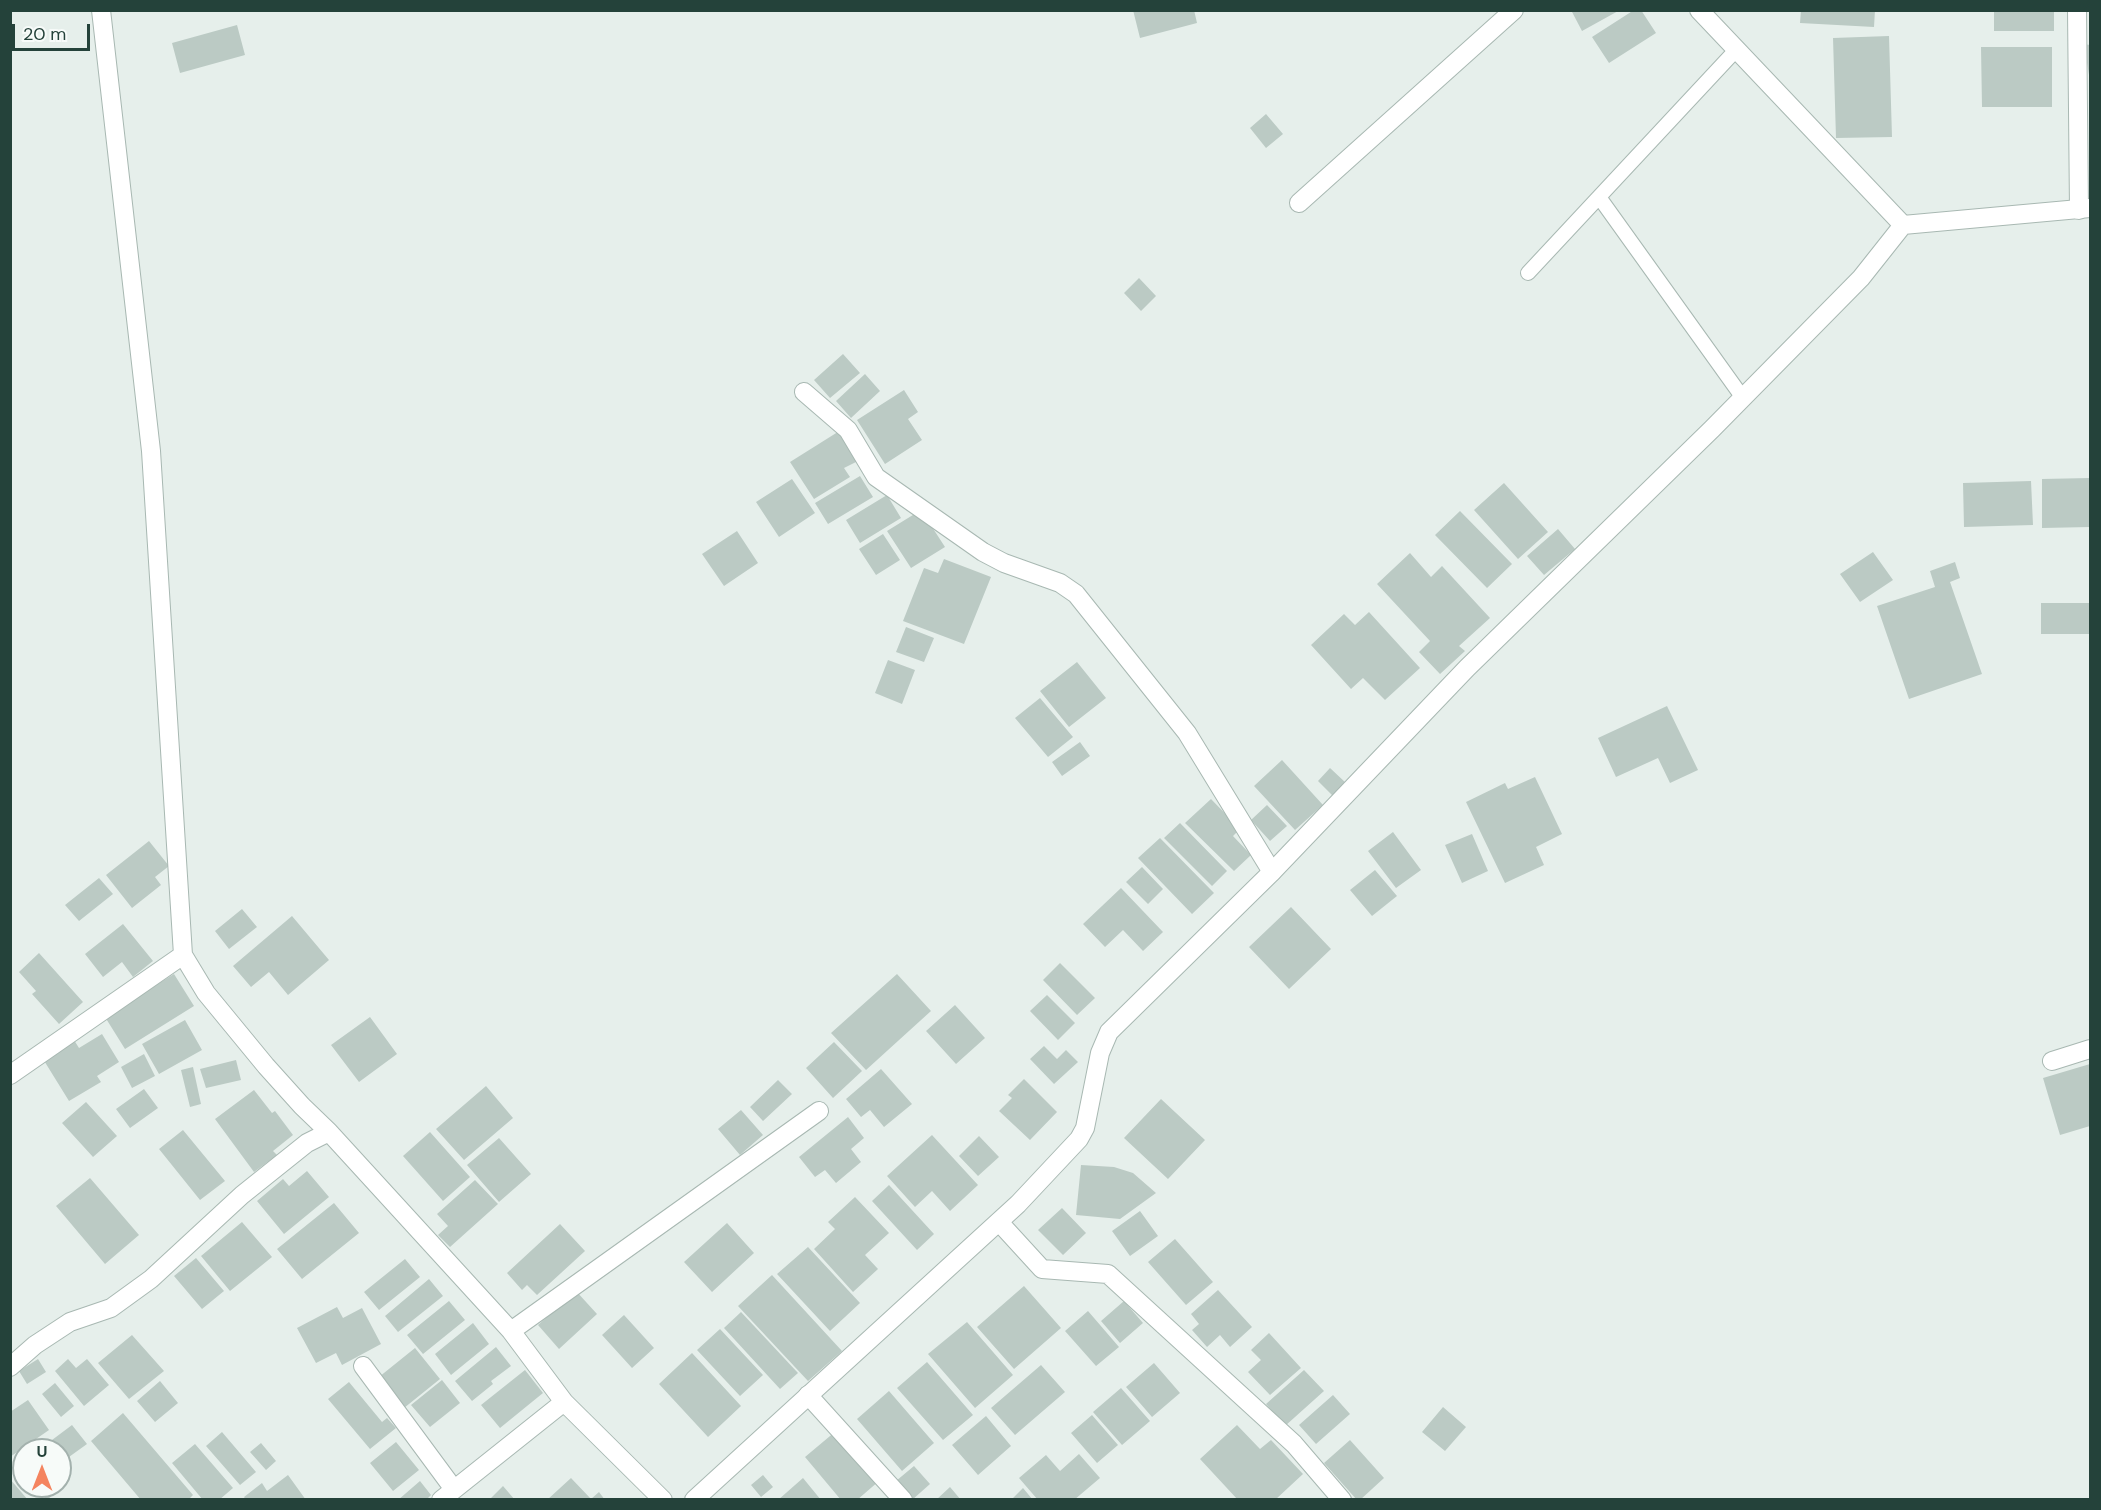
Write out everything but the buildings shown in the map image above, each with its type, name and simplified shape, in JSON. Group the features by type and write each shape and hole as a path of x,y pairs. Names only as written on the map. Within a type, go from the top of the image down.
{"street":[{"path":"101,10 151,451 183,955 206,993 287,1090 329,1132 511,1331 564,1402 663,1500"},
{"path":"1299,203 1514,10"},
{"path":"1699,10 1903,225"},
{"path":"693,1500 1018,1204 1079,1139 1085,1128 1100,1053 1109,1032 1272,872 1467,668 1743,398 1861,278 1903,225 2085,209 2077,10"},
{"path":"804,392 848,430 876,477 983,552 1004,563 1060,583 1076,594 1187,734 1272,872"},
{"path":"10,1075 183,955"},
{"path":"2052,1061 2091,1049"},
{"path":"511,1331 819,1111"},
{"path":"10,1367 35,1345 70,1322 111,1308 151,1279 242,1195 307,1143 329,1132"},
{"path":"999,1222 1042,1269 1108,1274 1294,1444 1342,1500"},
{"path":"363,1366 447,1494 564,1402"},
{"path":"808,1395 903,1500"}],"lane":[{"path":"1528,273 1736,50"},
{"path":"1599,197 1743,398"}]}
